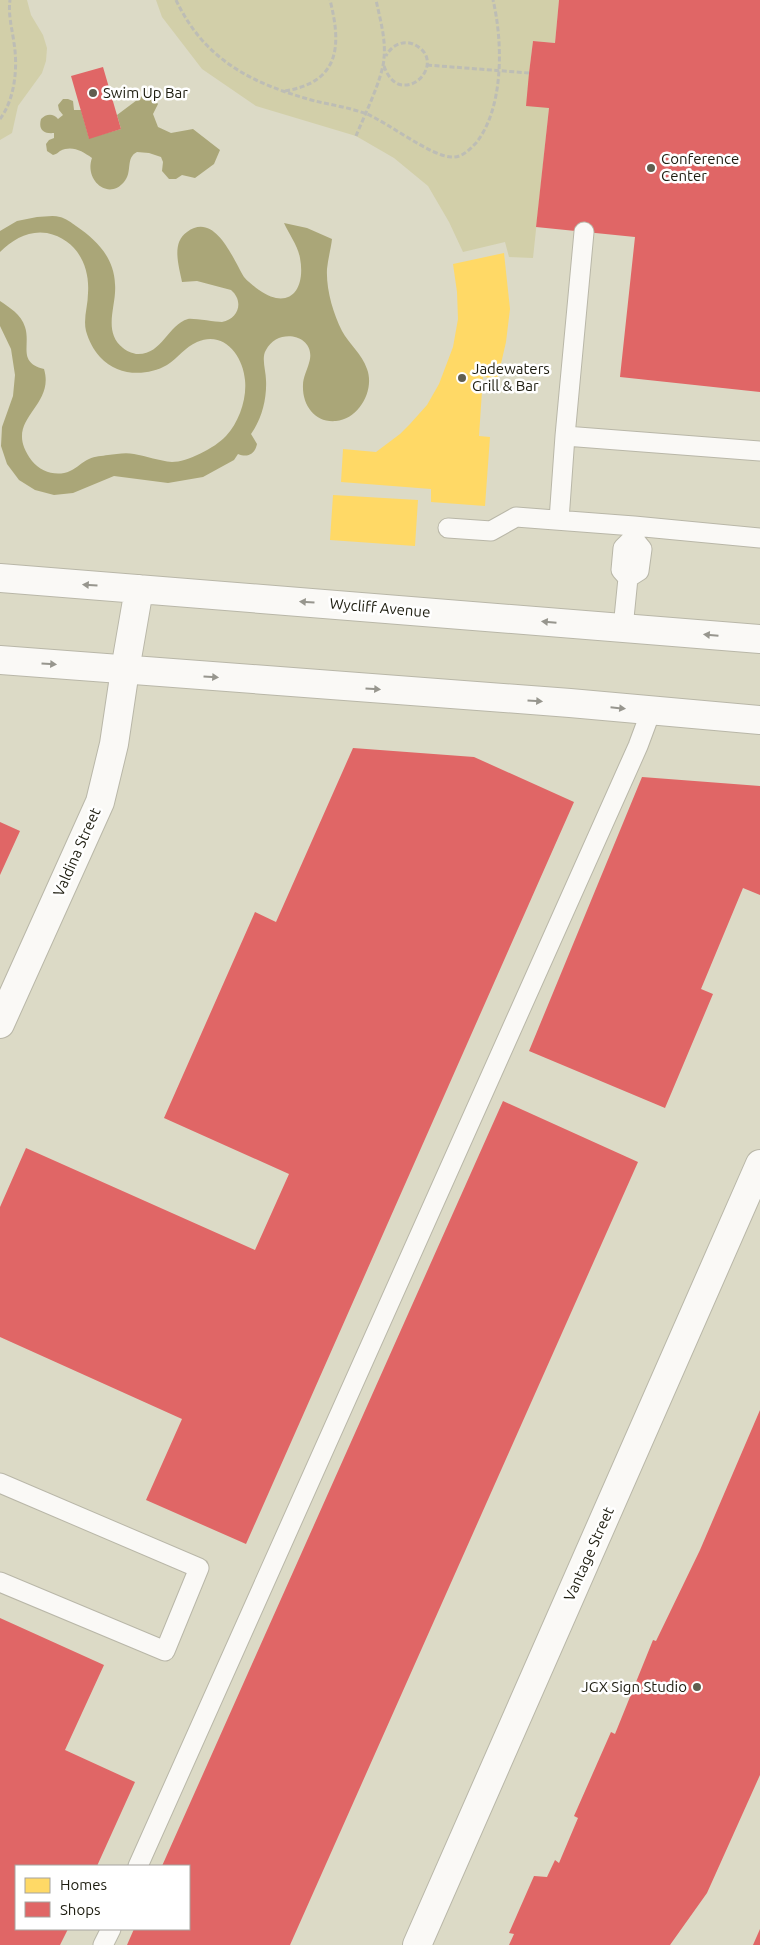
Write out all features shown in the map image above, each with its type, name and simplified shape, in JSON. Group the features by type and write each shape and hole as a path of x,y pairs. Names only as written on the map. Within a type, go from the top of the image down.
{"main road":[{"name":"Wycliff Avenue","path":"0,578 760,639"},
{"name":"Valdina Street","path":"0,1024 100,802 114,744 139,589"},
{"path":"0,660 570,703 760,720"},
{"name":"Vantage Street","path":"417,1945 760,1164"}],"lane":[{"path":"559,520 564,436 584,232"},
{"path":"564,436 760,450"},
{"path":"448,528 491,531 516,517 559,520 634,532 760,538"},
{"path":"623,628 628,578 639,571 642,549 634,532"},
{"path":"138,1865 638,746 651,711"},
{"path":"0,1483 199,1568 165,1651 0,1582"},
{"path":"103,1945 110,1930"}],"path":[{"path":"0,119 11,95 15,73 10,0"},
{"path":"176,0 182,13 197,35 214,53 245,75 282,91 365,114 444,156 452,158 464,155 482,134 490,118 498,70 498,32 493,0"},
{"path":"282,91 312,83 322,77 330,67 334,56 336,38 335,17 330,0"},
{"path":"376,0 384,43 384,58 384,65 387,75 395,82 407,85 416,83 424,77 428,66 422,49 408,42 398,43 389,49 384,58"},
{"path":"356,136 384,65"},
{"path":"428,66 529,73"}],"shaded area":[{"path":"0,0 27,0 31,15 43,35 47,48 46,61 42,73 18,106 12,133 0,140"},
{"path":"156,0 559,0 555,43 533,41 529,73 549,108 533,258 509,257 505,242 463,252 449,222 428,186 394,158 356,136 256,106 202,69 162,17"},
{"path":"147,90 158,104 153,114 158,127 171,133 193,129 220,150 214,164 195,178 182,175 176,179 169,179 162,171 163,162 161,157 137,152 131,158 127,178 124,182 118,187 105,189 94,180 91,174 92,158 88,155 73,149 64,149 53,155 47,151 46,144 54,138 54,133 47,133 41,129 41,119 49,115 58,119 63,115 58,105 63,99 73,101 74,110 81,110 89,138 121,129 117,115 141,97"},
{"path":"54,216 66,219 84,231 103,250 114,275 113,334 123,348 136,354 152,350 181,322 194,319 222,322 232,317 238,309 237,299 231,290 197,281 182,282 177,255 179,242 187,232 197,227 206,228 214,232 229,249 244,277 259,290 279,298 287,298 298,288 301,269 297,249 284,223 307,228 332,239 327,269 329,293 342,331 367,369 369,386 363,402 352,415 344,419 329,421 316,416 307,406 303,392 309,363 310,353 308,346 303,340 295,337 279,338 272,343 265,353 266,394 261,415 251,434 257,444 251,454 245,456 238,454 234,460 203,477 168,483 114,476 73,493 54,495 35,490 19,480 7,464 1,446 2,427 13,396 15,375 11,349 0,326 0,301 21,318 25,327 27,352 30,362 44,369 46,383 43,394 30,414 22,435 24,447 32,461 45,471 65,473 91,458 124,453 172,462 193,457 215,445 226,436 235,424 245,395 245,380 236,354 224,342 216,340 207,339 197,342 167,365 141,373 123,371 107,363 93,348 86,331 87,273 84,263 73,247 57,236 40,232 22,236 0,252 0,231 17,221"}],"building: Homes":[{"name":"Jadewaters Grill & Bar","path":"504,253 510,309 506,342 497,381 483,376 479,436 490,437 485,506 431,502 431,489 341,482 343,449 376,452 410,424 427,405 439,384 453,347 458,319 453,264"},
{"path":"333,495 418,500 415,546 330,540"}],"building: Shops":[{"name":"Conference Center","path":"559,0 760,0 760,392 620,377 635,237 536,227 549,108 526,106 529,73 533,41 555,43"},
{"name":"Swim Up Bar","path":"103,67 121,129 89,139 71,76"},
{"path":"353,748 474,757 574,802 246,1544 146,1500 182,1419 0,1337 0,1207 26,1148 255,1250 289,1174 164,1118 255,912 276,922"},
{"path":"642,777 760,786 760,895 743,888 701,989 713,994 665,1108 529,1051"},
{"path":"0,822 20,831 0,875"},
{"path":"503,1101 638,1162 290,1945 127,1945 134,1930 190,1930 190,1865 162,1865"},
{"name":"JGX Sign Studio","path":"760,1410 760,1775 707,1893 670,1945 509,1945 514,1934 509,1933 534,1876 547,1877 555,1860 559,1863 578,1818 574,1816 611,1732 615,1734 653,1640 656,1641 700,1550"},
{"path":"0,1618 104,1665 65,1750 135,1782 97,1865 15,1865 15,1930 68,1930 60,1945 0,1945"},
{"path":"760,1929 760,1945 753,1945"}],"place":[{"name":"Swim Up Bar","path":"93,93"},
{"name":"Conference Center","path":"651,168"},
{"name":"Jadewaters Grill & Bar","path":"462,378"},
{"name":"JGX Sign Studio","path":"697,1687"}]}
